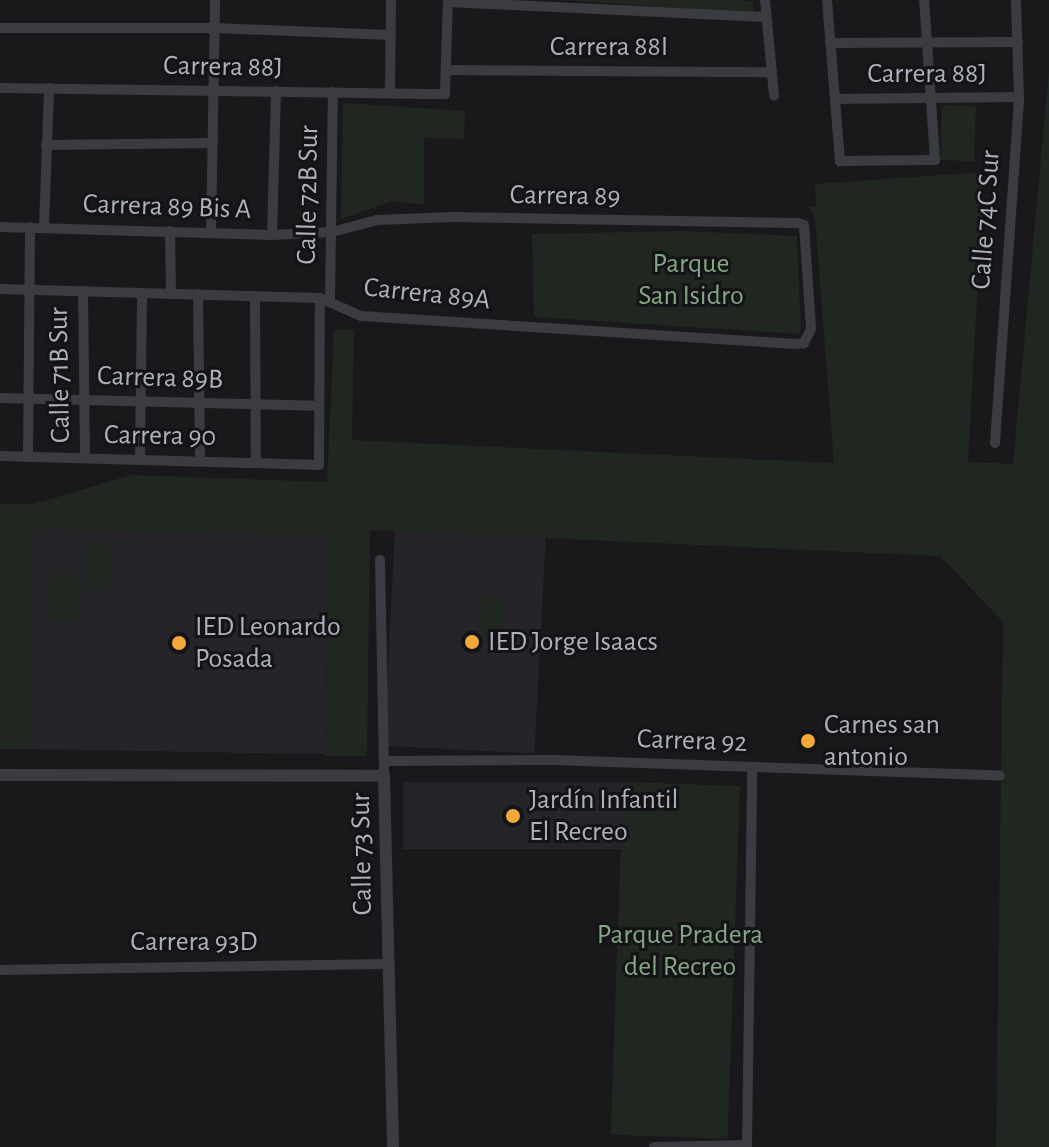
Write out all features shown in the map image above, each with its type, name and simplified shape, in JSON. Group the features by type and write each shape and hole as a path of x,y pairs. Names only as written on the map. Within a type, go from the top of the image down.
{"street":[{"path":"211,233 215,0"},
{"path":"390,93 391,0"},
{"path":"765,0 774,96"},
{"path":"827,0 840,161 935,160 924,0"},
{"name":"Calle 74C Sur","path":"995,443 1019,97 1016,0"},
{"path":"446,70 448,1 766,17"},
{"path":"0,28 215,28 391,35"},
{"path":"830,43 1018,42"},
{"name":"Carrera 88I","path":"446,70 771,72"},
{"name":"Carrera 88J","path":"0,88 445,94 446,70"},
{"path":"44,227 49,88"},
{"path":"272,235 276,91"},
{"name":"Calle 72B Sur","path":"319,465 325,298 332,232 333,92"},
{"name":"Carrera 88J","path":"835,99 1019,97"},
{"path":"46,145 213,143"},
{"name":"Carrera 89","path":"332,232 377,220 452,217 798,223 804,225 811,329 804,343"},
{"name":"Carrera 89 Bis A","path":"0,227 272,235 332,232"},
{"path":"28,457 30,227"},
{"path":"170,231 171,294"},
{"name":"Carrera 89A","path":"0,289 325,298 352,314 375,317 804,343"},
{"name":"Calle 71B Sur","path":"83,291 85,458"},
{"path":"140,460 142,293"},
{"path":"198,294 200,461"},
{"path":"255,296 256,463"},
{"name":"Carrera 89B","path":"0,398 319,406"},
{"name":"Carrera 90","path":"0,456 319,465"},
{"name":"Calle 73 Sur","path":"380,560 393,1147"},
{"name":"Carrera 92","path":"384,761 752,767 1000,776"},
{"path":"654,1147 747,1145 752,767"},
{"path":"0,775 384,776"},
{"name":"Carrera 93D","path":"0,970 388,964"}],"shaded area":[{"name":"IED Leonardo Posada","path":"33,529 329,534 325,754 29,749"},
{"name":"IED Jorge Isaacs","path":"395,529 546,537 534,754 384,746"},
{"name":"Jardín Infantil El Recreo","path":"403,782 623,782 623,849 403,849"}],"green space":[{"path":"563,0 738,0 753,2 754,13"},
{"path":"1049,70 1049,1147 996,1147 1003,622 940,556 370,530 367,756 325,756 329,536 34,529 29,749 0,749 0,504 34,504 131,475 327,482 334,330 354,330 352,440 834,463 815,219 809,207 816,207 815,184 984,172 968,462 1013,464"},
{"path":"343,103 465,111 464,139 424,138 424,205 392,201 341,219"},
{"path":"942,105 976,106 974,161 940,160"},
{"name":"Parque San Isidro","path":"682,231 797,236 801,334 534,317 532,234"},
{"path":"83,544 110,544 110,590 83,590"},
{"path":"50,574 77,574 77,620 50,620"},
{"path":"477,598 503,598 503,636 477,636"},
{"name":"Parque Pradera del Recreo","path":"623,782 740,786 728,1139 611,1135"}],"place":[{"name":"IED Jorge Isaacs","path":"472,642"},
{"name":"IED Leonardo Posada","path":"179,643"},
{"name":"Carnes san antonio","path":"808,741"},
{"name":"Jardín Infantil El Recreo","path":"513,816"}]}
